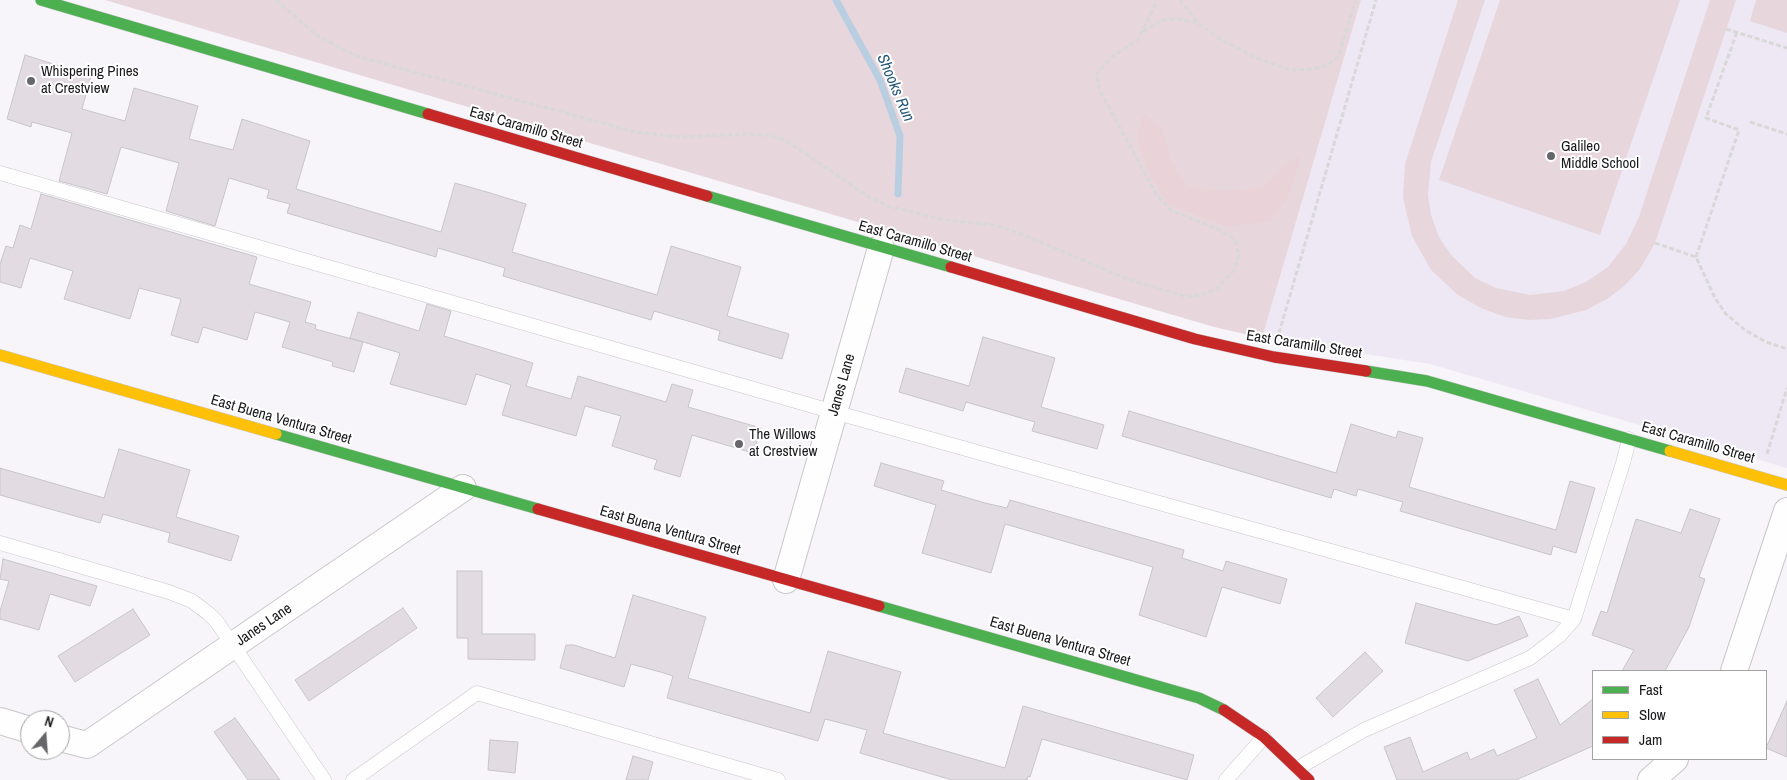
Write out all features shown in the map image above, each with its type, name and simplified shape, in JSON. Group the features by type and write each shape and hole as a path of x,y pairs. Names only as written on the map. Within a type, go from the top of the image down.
{"street":[{"name":"East Caramillo Street","path":"41,0 1195,339 1274,358 1427,381 1787,484"},
{"name":"Janes Lane","path":"786,580 881,248"},
{"name":"East Buena Ventura Street","path":"0,355 1199,698 1220,708 1264,738 1309,780"},
{"name":"Janes Lane","path":"70,741 87,745 463,488"},
{"path":"1734,670 1787,511"},
{"path":"0,721 20,727"},
{"path":"1651,780 1674,760"}],"lane":[{"path":"0,173 834,412 1574,618"},
{"path":"1298,768 1372,726 1530,658 1560,636 1574,618 1623,464 1629,439"},
{"path":"0,543 169,592 192,602 217,622 324,780"},
{"path":"354,780 477,693 778,780"},
{"path":"1226,780 1264,738"}],"path":[{"path":"276,0 315,34 356,56 635,132 679,136 751,134 776,137 785,140 869,197 888,206 944,220 994,225 1019,233 1130,280 1188,298 1216,289 1234,270 1238,255 1235,240 1220,230 1170,210 1156,194 1100,91 1096,75 1112,57 1138,39 1155,6 1155,0"},
{"path":"1180,0 1198,23 1220,39 1261,60 1291,70 1313,70 1327,66 1338,57 1356,0"},
{"path":"1274,358 1278,337 1376,0"},
{"path":"1142,32 1162,20 1178,19 1198,23"},
{"path":"1726,29 1787,48"},
{"path":"1736,32 1706,118 1739,130 1696,257 1715,298 1726,314 1745,330 1766,342 1787,349"},
{"path":"1750,122 1787,134"},
{"path":"1655,243 1696,257"},
{"path":"1766,456 1787,388"}],"shaded area":[{"path":"105,0 1361,0 1262,338 1214,327"},
{"name":"Galileo Middle School","path":"1361,0 1787,0 1787,468 1430,364 1262,338"},
{"path":"1458,0 1485,0 1431,162 1428,195 1431,215 1439,237 1451,255 1475,278 1496,288 1530,295 1564,291 1586,282 1608,267 1626,244 1639,217 1710,0 1736,0 1655,243 1640,269 1624,286 1607,299 1586,310 1551,319 1529,320 1505,317 1481,308 1458,295 1431,270 1412,236 1403,198 1405,164"},
{"path":"1500,0 1680,0 1600,235 1439,180"},
{"path":"1756,0 1787,0 1787,33 1750,21"},
{"path":"1144,114 1161,127 1172,162 1187,186 1222,191 1262,188 1286,163 1302,155 1287,199 1269,222 1226,226 1168,205 1147,171 1137,137"}],"building":[{"path":"25,55 91,76 82,109 125,121 134,88 198,106 189,139 233,150 242,119 310,141 296,189 359,208 441,232 455,183 487,192 526,204 512,252 657,295 671,246 741,267 727,316 789,334 782,359 718,340 720,331 654,311 651,320 503,276 505,268 438,248 436,257 287,213 290,204 267,198 269,190 229,178 215,226 166,211 179,163 121,147 107,194 59,181 72,133 32,122 31,127 7,119"},
{"path":"41,194 257,257 249,284 311,302 305,322 316,325 315,329 363,342 354,372 332,366 333,362 282,347 290,322 255,312 247,340 203,327 198,343 171,335 181,299 139,288 130,319 64,299 73,271 30,258 21,288 0,282 0,264 6,246 13,248 20,225 31,229"},
{"path":"427,304 451,311 444,336 533,363 526,386 571,399 578,376 666,402 672,384 693,390 688,407 761,428 753,453 692,435 680,477 654,469 657,460 612,446 621,416 585,406 576,436 502,415 511,385 476,374 466,405 390,384 400,353 350,338 358,312 419,331"},
{"path":"983,337 1055,358 1041,407 1104,425 1097,449 1032,431 1035,422 966,402 963,411 899,392 906,368 969,386"},
{"path":"1129,411 1336,473 1351,424 1396,438 1398,431 1423,438 1409,487 1556,530 1570,481 1595,488 1576,553 1553,546 1551,555 1400,511 1403,502 1358,489 1356,496 1334,489 1331,498 1122,436"},
{"path":"119,449 190,470 176,517 239,536 231,561 168,542 170,533 103,514 100,523 0,495 0,468 104,498"},
{"path":"881,463 944,481 941,490 985,503 1007,508 1010,500 1184,550 1182,558 1223,571 1226,561 1287,579 1280,604 1222,587 1206,637 1139,615 1153,567 1005,524 991,573 922,553 936,505 874,486"},
{"path":"1690,509 1720,519 1699,577 1705,579 1689,627 1666,670 1623,670 1634,650 1592,635 1601,611 1607,613 1636,519 1681,533"},
{"path":"3,559 97,586 90,606 50,594 39,630 0,619 0,611 9,581 0,579"},
{"path":"457,571 482,571 482,634 535,634 535,660 468,659 468,638 457,638"},
{"path":"633,595 706,617 688,678 810,713 828,651 901,672 883,733 1005,768 1023,706 1194,755 1187,780 1042,739 1030,777 1028,776 1027,780 952,780 860,753 867,730 825,719 818,741 667,698 673,676 664,673 631,664 624,687 560,668 566,645 574,645 615,658"},
{"path":"1416,603 1496,625 1519,616 1528,636 1468,661 1405,643"},
{"path":"403,608 417,628 309,701 295,680"},
{"path":"133,609 150,635 75,682 58,656"},
{"path":"1365,652 1383,671 1333,717 1316,698"},
{"path":"1538,679 1560,725 1592,700 1592,746 1516,780 1397,780 1384,747 1410,737 1423,772 1467,752 1470,760 1494,749 1497,756 1537,738 1514,690"},
{"path":"1787,701 1787,757 1767,748"},
{"path":"235,718 280,780 248,780 214,732"},
{"path":"490,740 518,742 515,773 488,770"},
{"path":"633,756 653,762 648,780 626,780"}],"waterway":[{"name":"Shooks Run","path":"836,0 880,80 900,136 898,194"}],"traffic: fast":[{"path":"41,0 428,114"},
{"path":"707,196 951,267"},
{"path":"1366,371 1427,381 1670,451"},
{"path":"276,434 538,509"},
{"path":"879,606 1199,698 1224,710"}],"traffic: slow":[{"path":"0,355 276,434"},
{"path":"1670,451 1787,485"}],"traffic: jam":[{"path":"428,114 707,196"},
{"path":"951,267 1195,339 1274,357 1366,371"},
{"path":"538,509 879,606"},
{"path":"1224,710 1264,737 1309,780"}],"place":[{"name":"Whispering Pines at Crestview","path":"31,81"},
{"name":"Galileo Middle School","path":"1551,156"},
{"name":"The Willows at Crestview","path":"739,444"}]}
